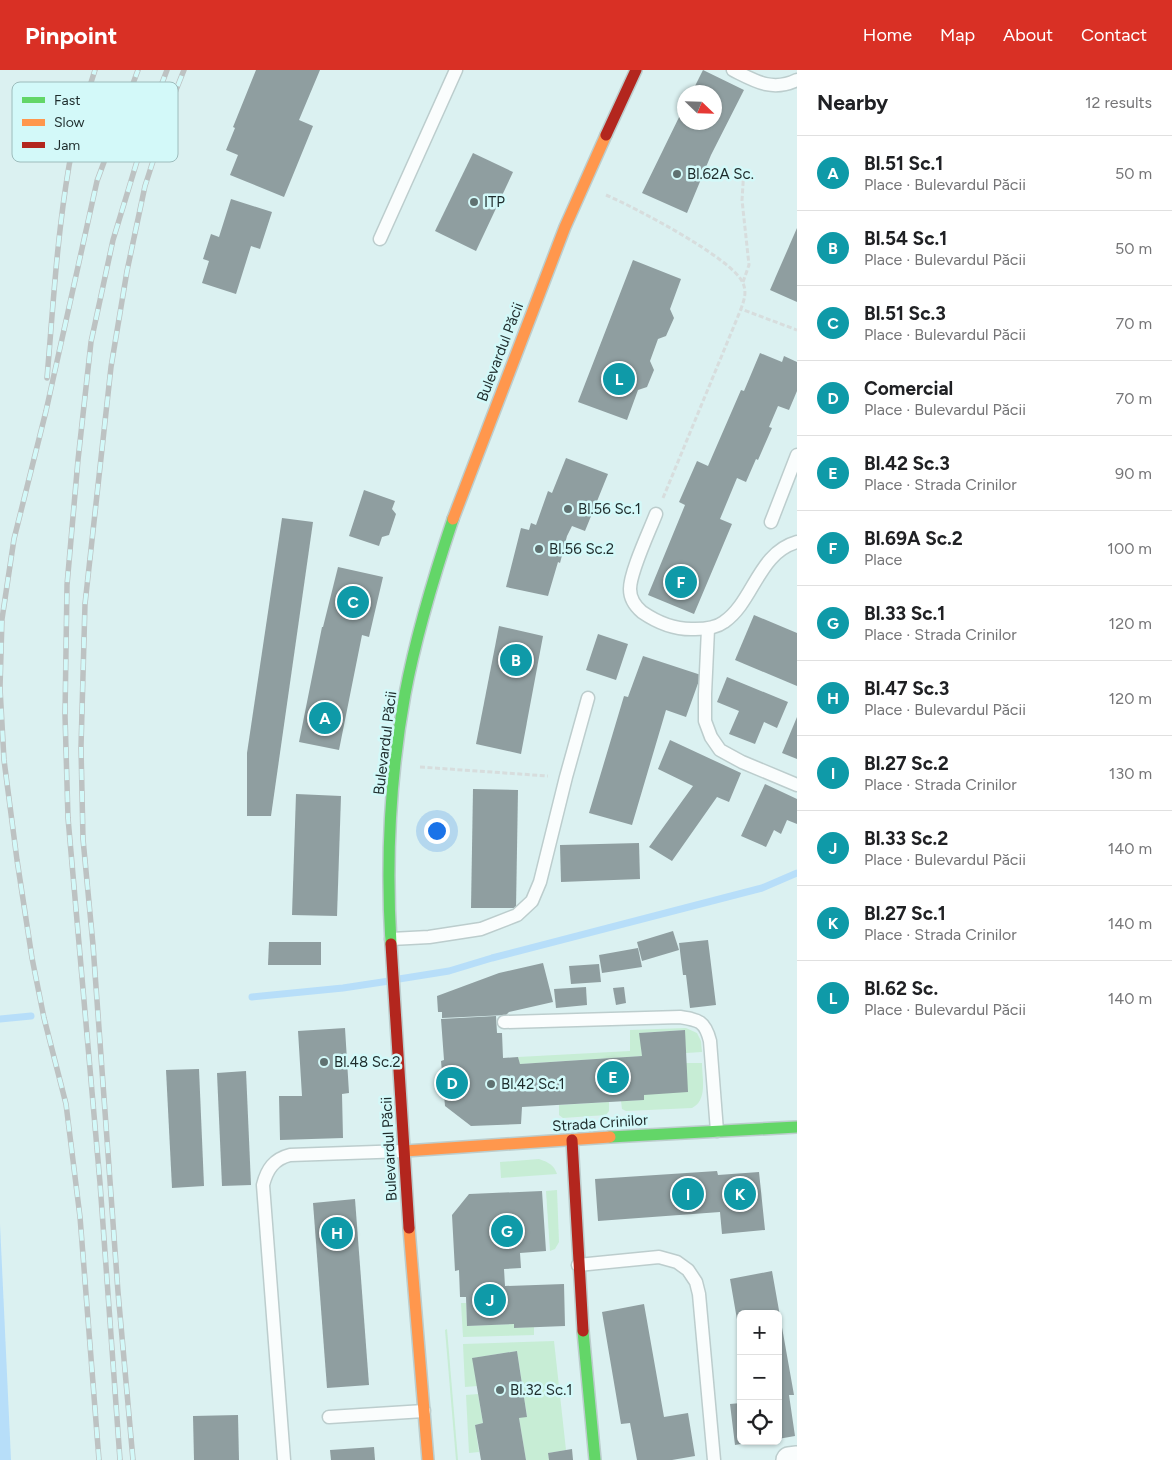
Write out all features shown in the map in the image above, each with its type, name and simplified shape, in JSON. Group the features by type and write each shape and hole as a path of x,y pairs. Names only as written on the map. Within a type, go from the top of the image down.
{"main road":[{"name":"Bulevardul Păcii","path":"428,1460 409,1229 392,939 390,838 395,765 405,694 437,567 455,513 561,236 636,70"},
{"name":"Strada Crinilor","path":"405,1151 797,1127"},
{"path":"572,1140 582,1322 595,1460"}],"street":[{"path":"789,1460 797,1459"}],"lane":[{"path":"380,239 456,70"},
{"path":"733,70 756,81 774,86 789,84 797,80"},
{"path":"771,522 797,455"},
{"path":"656,514 632,576 630,590 633,603 643,612 668,626 683,630 708,629 723,623 736,611 763,568 776,554 797,542"},
{"path":"708,629 705,721 711,738 720,750 742,762 797,785"},
{"path":"392,939 429,937 482,929 517,914 532,901 540,882 588,698"},
{"path":"504,1022 680,1016 701,1023 707,1029 710,1041 717,1131"},
{"path":"284,1460 264,1185 267,1172 282,1157 290,1155 405,1151"},
{"path":"578,1265 659,1257 677,1262 688,1270 696,1282 700,1294 714,1460"},
{"path":"329,1417 424,1411"}],"path":[{"path":"743,283 750,265 742,200 744,169"},
{"path":"584,184 679,233 730,266 743,283 746,294 656,514"},
{"path":"741,309 797,330"},
{"path":"395,765 566,777"}],"green space":[{"path":"686,1028 697,1033 701,1041 702,1052 686,1053 684,1030 640,1033 642,1056 520,1064 518,1057 630,1051 630,1030"},
{"path":"686,1063 702,1063 702,1094 700,1100 692,1108 626,1111 622,1109 621,1101 644,1100 644,1095"},
{"path":"609,1102 609,1111 606,1115 563,1118 559,1115 559,1105"},
{"path":"539,1159 550,1164 557,1174 501,1178 500,1162"},
{"path":"557,1190 559,1242 555,1249 550,1251 546,1191"},
{"path":"461,1303 466,1303 467,1326 514,1324 514,1328 534,1327 534,1335 463,1337"},
{"path":"447,1329 458,1460 456,1460 445,1330"},
{"path":"554,1341 566,1450 548,1453 549,1460 526,1460 519,1418 527,1416 517,1351 473,1358 477,1386 465,1387 463,1344"},
{"path":"478,1394 483,1423 475,1425 479,1452 469,1453 466,1395"}],"water":[{"path":"0,1224 11,1460 0,1460"}],"building":[{"path":"256,70 320,70 299,120 313,126 284,197 230,175 238,155 226,150 235,128 233,127"},
{"name":"Bl.62A Sc.","path":"703,70 744,90 711,155 687,213 642,193 677,121 677,130 722,130 722,85 696,85"},
{"name":"ITP","path":"473,153 513,172 476,251 435,231"},
{"path":"231,199 272,212 260,249 251,246 236,294 202,283 209,261 203,259 211,234 219,237"},
{"path":"797,228 797,302 770,290"},
{"path":"633,260 681,279 670,309 674,318 666,336 658,339 650,361 654,370 647,387 638,390 627,420 578,402"},
{"path":"760,353 782,362 784,356 797,362 797,391 789,410 778,406 769,427 772,428 746,482 737,478 720,519 732,524 694,614 648,595 685,505 679,502 697,461 708,466 741,390 744,391"},
{"path":"566,458 608,474 585,531 572,526 567,536 560,563 558,562 548,596 506,587 521,528 529,530 531,523 536,525 548,491 552,493"},
{"path":"364,490 395,501 392,509 396,514 389,535 382,537 379,546 349,536"},
{"path":"282,518 313,522 271,816 247,816 247,753"},
{"path":"338,567 383,577 369,637 362,635 339,750 299,742 322,627"},
{"path":"754,615 797,633 797,686 735,660"},
{"path":"499,626 543,636 521,754 476,744"},
{"path":"598,634 628,644 616,680 586,670"},
{"path":"643,656 701,675 686,717 666,710 632,825 589,813 624,696 628,697"},
{"path":"727,677 788,702 777,728 764,722 755,744 729,734 739,711 717,702"},
{"path":"797,717 797,759 782,753"},
{"path":"670,740 741,773 729,802 717,797 672,861 649,847 693,786 658,769"},
{"path":"765,784 797,799 797,824 787,820 781,834 774,830 766,847 741,836"},
{"path":"473,789 518,790 516,908 471,908"},
{"path":"296,794 341,796 337,916 292,915"},
{"path":"639,843 640,879 561,882 560,845"},
{"path":"673,931 679,950 642,961 637,942"},
{"path":"708,940 716,1005 690,1008 686,975 683,975 679,943"},
{"path":"269,942 321,942 321,965 268,965"},
{"path":"638,948 642,967 602,973 599,955"},
{"path":"543,963 553,1002 509,1012 506,1015 442,1018 442,1012 438,1012 437,996 499,973"},
{"path":"599,964 601,982 571,984 569,966"},
{"path":"586,987 587,1005 556,1008 554,989"},
{"path":"624,987 626,1003 616,1005 613,988"},
{"path":"496,1016 497,1033 502,1033 503,1058 518,1057 520,1064 642,1056 639,1033 685,1030 688,1092 644,1095 644,1100 522,1107 521,1124 471,1126 445,1106 441,1061 444,1060 441,1019"},
{"path":"345,1028 349,1093 342,1094 343,1138 280,1140 279,1096 302,1096 298,1031"},
{"path":"199,1069 204,1186 172,1188 166,1070"},
{"path":"246,1071 251,1185 222,1186 217,1073"},
{"path":"717,1171 718,1175 759,1172 765,1230 722,1234 720,1212 598,1221 595,1179"},
{"path":"542,1191 546,1251 520,1253 521,1268 504,1269 505,1286 564,1284 565,1326 514,1328 514,1324 467,1326 466,1297 460,1297 459,1270 455,1271 452,1215 469,1194"},
{"path":"355,1199 369,1385 327,1388 313,1203"},
{"path":"772,1271 779,1310 737,1310 737,1320 730,1279"},
{"path":"644,1304 664,1417 688,1413 695,1456 672,1460 637,1460 630,1423 621,1424 602,1312"},
{"path":"782,1327 794,1395 789,1395 795,1436 782,1438"},
{"name":"Bl.32 Sc.1","path":"517,1351 527,1417 519,1418 526,1460 481,1460 475,1425 483,1423 472,1358"},
{"path":"737,1403 737,1445 735,1445 730,1404"},
{"path":"238,1415 239,1460 194,1460 193,1416"},
{"path":"374,1447 375,1460 331,1460 330,1450"},
{"path":"572,1449 573,1460 549,1460 548,1453"}],"waterway":[{"path":"399,979 449,971 492,958 762,888 797,873"},
{"path":"252,997 343,988 389,981"},
{"path":"0,1019 31,1016"}],"railway":[{"path":"91,82 95,70"},
{"path":"134,82 138,70"},
{"path":"162,82 167,70"},
{"path":"178,85 184,70"},
{"path":"47,378 61,219 70,162"},
{"path":"99,1460 80,1217 66,1104 44,1018 32,958 4,760 0,688 2,619 14,539 46,411 97,181 104,162"},
{"path":"120,1460 100,1183 68,818 65,715 67,585 91,342 113,240 137,162"},
{"path":"133,1460 83,839 81,747 85,604 111,367 127,271 145,186 153,162"}],"traffic: fast":[{"path":"391,944 390,819 400,725 409,672 420,628 453,519"},
{"path":"610,1137 797,1127"},
{"path":"583,1331 595,1460"}],"traffic: slow":[{"path":"453,519 565,227 606,135"},
{"path":"405,1151 610,1137"},
{"path":"409,1228 428,1460"}],"traffic: jam":[{"path":"606,135 636,70"},
{"path":"391,944 409,1228"},
{"path":"572,1140 583,1331"}],"place":[{"name":"Bl.62A Sc.","path":"677,174"},
{"name":"ITP","path":"474,202"},
{"name":"Bl.62 Sc.","path":"619,379"},
{"name":"Bl.56 Sc.1","path":"568,509"},
{"name":"Bl.56 Sc.2","path":"539,549"},
{"name":"Bl.69A Sc.2","path":"681,582"},
{"name":"Bl.51 Sc.3","path":"353,602"},
{"name":"Bl.54 Sc.1","path":"516,660"},
{"name":"Bl.51 Sc.1","path":"325,718"},
{"name":"Bl.48 Sc.2","path":"324,1062"},
{"name":"Bl.42 Sc.3","path":"613,1077"},
{"name":"Comercial","path":"452,1083"},
{"name":"Bl.42 Sc.1","path":"491,1084"},
{"name":"Bl.27 Sc.2","path":"688,1194"},
{"name":"Bl.27 Sc.1","path":"740,1194"},
{"name":"Bl.33 Sc.1","path":"507,1231"},
{"name":"Bl.47 Sc.3","path":"337,1233"},
{"name":"Bl.33 Sc.2","path":"490,1300"},
{"name":"Bl.32 Sc.1","path":"500,1390"}]}
